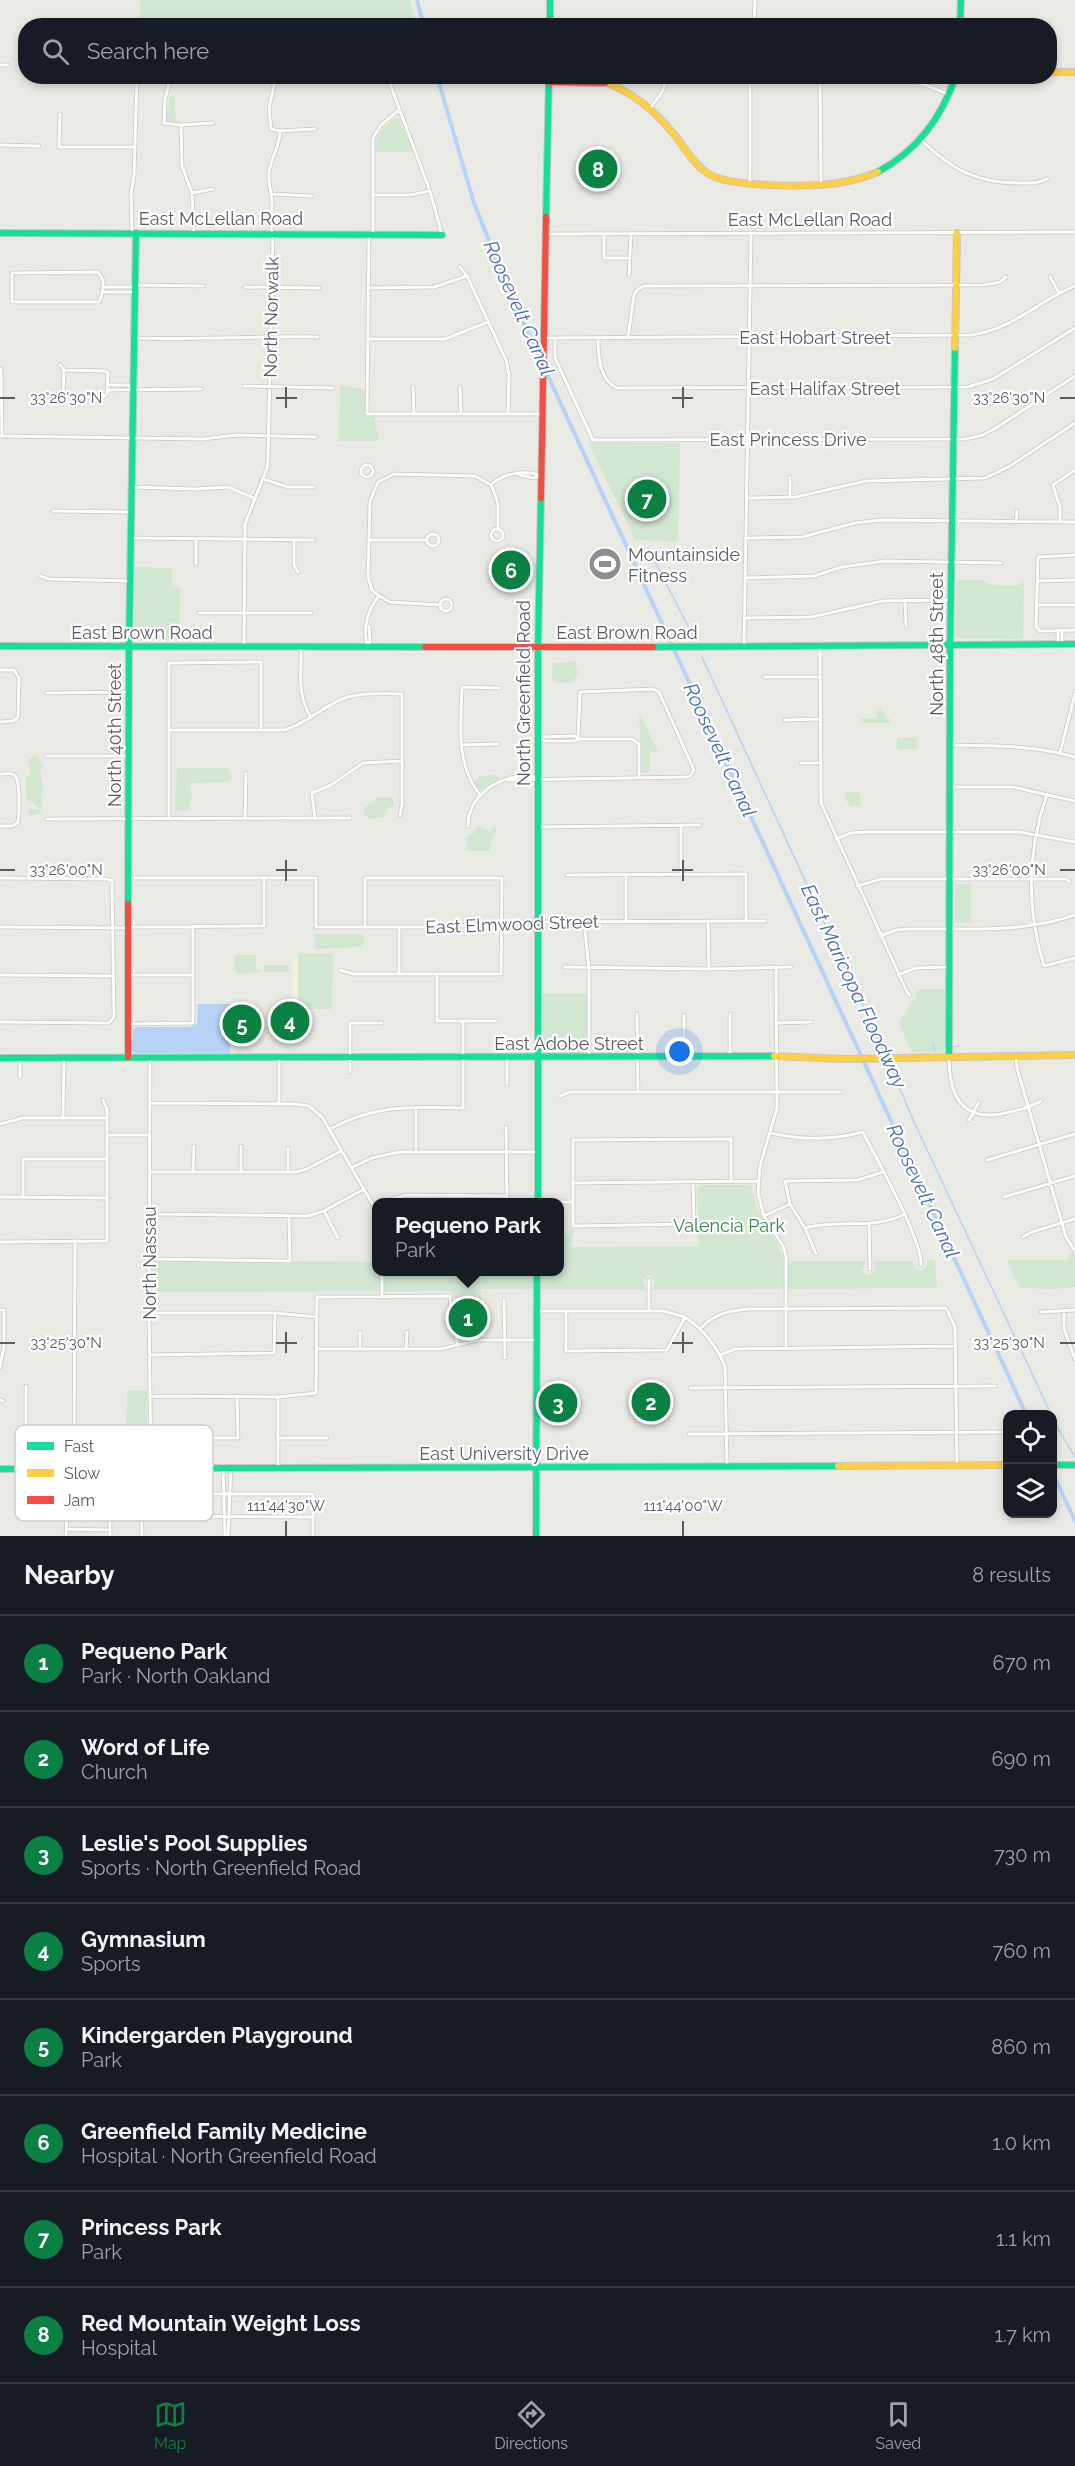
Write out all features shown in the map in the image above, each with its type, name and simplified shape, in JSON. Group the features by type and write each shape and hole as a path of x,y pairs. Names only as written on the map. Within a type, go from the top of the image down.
{"street":[{"path":"550,0 550,18"},
{"path":"754,18 755,0"},
{"path":"960,18 961,0"},
{"path":"0,65 8,65"},
{"path":"1057,72 1075,72"},
{"path":"134,233 131,193 134,176 137,84"},
{"path":"169,84 165,99 164,123 181,125 213,123"},
{"path":"274,84 269,108 268,124 271,129 280,131 315,129"},
{"path":"390,84 430,191 442,235"},
{"name":"North Greenfield Road","path":"538,1198 538,647 549,84"},
{"path":"609,84 630,92 651,107 701,169 709,175 727,182 750,184 840,183 871,175 891,165 921,140 936,123 953,84"},
{"path":"651,107 665,84"},
{"path":"750,84 750,184"},
{"path":"820,84 820,184"},
{"path":"923,84 950,95"},
{"path":"399,110 381,125 373,138 368,414 542,414"},
{"path":"60,114 59,147 134,147"},
{"path":"181,125 182,166 192,193 194,233"},
{"name":"North Norwalk","path":"244,647 246,516 267,468 272,287 271,194 268,189 269,171 279,143 280,131"},
{"path":"921,140 949,165 976,177 1008,183 1037,183 1047,179"},
{"path":"0,145 39,146"},
{"path":"192,193 213,189"},
{"path":"372,195 411,195 430,191"},
{"path":"271,194 312,196"},
{"name":"East McLellan Road","path":"546,234 1075,232"},
{"name":"East McLellan Road","path":"0,233 442,235"},
{"name":"North 40th Street","path":"128,1058 131,819 129,647 134,389 134,233"},
{"name":"North 48th Street","path":"949,1055 950,600 957,233"},
{"path":"604,234 604,258 630,258"},
{"path":"630,275 631,234"},
{"path":"744,646 751,234"},
{"path":"460,267 467,276 508,365 508,414"},
{"path":"98,272 102,275 103,292 99,302 12,302 12,273 98,272"},
{"path":"369,288 435,287 467,276"},
{"path":"628,337 634,295 643,286 956,285 994,284 1006,277"},
{"path":"1050,277 1059,293"},
{"path":"104,286 135,288 203,286"},
{"name":"East Hobart Street","path":"543,338 983,334 1005,326 1059,293 1075,286"},
{"path":"245,287 319,288"},
{"path":"103,292 135,288"},
{"path":"368,339 445,339 488,322"},
{"name":"East Halifax Street","path":"598,338 600,364 608,381 617,388 968,387 987,383 1075,328"},
{"path":"134,338 209,340 237,336 318,337"},
{"name":"East Princess Drive","path":"555,338 555,358 592,440 954,439 974,437 996,429 1075,376"},
{"path":"60,365 64,370 62,398 105,397 108,390 108,373 105,371 64,370"},
{"path":"1,369 1,436 132,439 316,436"},
{"path":"108,385 128,385 134,389"},
{"path":"116,390 117,385"},
{"path":"244,386 333,388"},
{"path":"413,387 414,414"},
{"path":"460,387 461,414"},
{"path":"108,390 201,389"},
{"path":"748,498 790,497 866,481 953,480 985,477 996,474 1075,423"},
{"path":"370,466 373,471 371,475 363,476 361,470 363,467 370,466"},
{"path":"1060,522 1060,507 1053,485 1075,470"},
{"path":"440,605 401,604 378,597 372,590 368,577 370,501 378,482 394,474 469,475 481,478 491,485 497,499 498,529"},
{"path":"371,475 378,482"},
{"path":"491,485 504,476 534,477 541,475"},
{"path":"790,477 790,497"},
{"path":"263,479 288,486 314,487"},
{"path":"131,487 196,489 228,486 254,498"},
{"path":"53,511 131,512"},
{"path":"1016,521 1017,511"},
{"path":"747,538 802,537 855,523 881,520 1075,522"},
{"path":"369,540 427,540 433,546 437,545 440,540 436,534 432,534 427,540"},
{"path":"131,538 314,540"},
{"path":"196,539 196,564"},
{"path":"294,540 294,565 298,572"},
{"path":"1075,555 1038,557 1036,605 1038,629 1075,630"},
{"path":"746,578 814,576 872,562 1001,563"},
{"path":"40,576 49,579 130,580"},
{"path":"1037,581 1075,580"},
{"path":"368,647 370,608 378,597"},
{"path":"447,598 453,603 452,608 447,611 443,610 440,605 441,601 447,598"},
{"path":"905,600 906,626"},
{"path":"745,618 810,617 865,603 950,600"},
{"path":"1036,605 1075,605"},
{"path":"199,613 311,613"},
{"path":"1060,630 1060,644"},
{"name":"East Brown Road","path":"0,646 300,648 1075,644"},
{"path":"820,646 820,803 898,975 910,994"},
{"path":"300,648 302,702 311,717"},
{"path":"169,819 169,663 261,662 261,730"},
{"path":"0,670 12,670 17,673 19,715 16,720 0,722"},
{"path":"764,677 820,677"},
{"path":"480,795 468,777 462,761 462,687 500,688"},
{"path":"468,826 467,813 480,795 506,780 516,778 687,777 693,773 693,766 659,692 655,690 583,690 579,694 578,739"},
{"path":"46,693 129,692"},
{"path":"170,730 285,730 300,725 346,698 374,694 402,694 402,805 399,815"},
{"path":"1060,753 1073,713 1075,694"},
{"path":"785,720 820,720"},
{"path":"567,735 567,741"},
{"path":"538,737 567,735 578,739"},
{"path":"538,737 545,741 630,739 639,744 639,777"},
{"path":"461,745 498,744"},
{"path":"950,745 1015,746 1075,757"},
{"path":"46,756 129,756"},
{"path":"315,819 312,793 331,785 363,763 402,761"},
{"path":"801,764 820,764"},
{"path":"245,819 246,773"},
{"path":"0,774 11,774 17,777 18,818 17,823 0,826"},
{"path":"950,787 1013,787 1075,801"},
{"path":"1047,794 1035,834 1030,879 1034,926 1044,966 1075,958"},
{"path":"46,819 350,818"},
{"path":"681,825 681,875"},
{"path":"538,827 700,825"},
{"path":"836,839 851,833 865,832 950,831 1035,834 1075,842"},
{"path":"567,875 746,874 746,921"},
{"path":"626,875 626,921"},
{"path":"0,927 264,926 264,877 129,878"},
{"name":"East Elmwood Street","path":"264,877 316,878 316,927 452,927 502,922 765,921"},
{"path":"0,878 107,879 112,881 114,976 112,1021 110,1023 0,1022"},
{"path":"340,970 353,974 501,974 502,878 365,878 366,927"},
{"path":"857,886 881,879 1066,879 1070,882"},
{"path":"880,936 896,930 994,929 1034,926 1075,915"},
{"path":"584,921 589,968 589,1058"},
{"path":"708,921 709,969"},
{"path":"128,1024 193,1023 193,926"},
{"path":"399,927 399,974"},
{"path":"564,967 709,969 791,967"},
{"path":"898,975 916,968 949,967"},
{"path":"776,968 777,1108 758,1181 760,1206 783,1246 786,1256 786,1348"},
{"path":"437,974 437,1021 496,1021"},
{"path":"0,975 114,976"},
{"path":"128,975 193,975"},
{"path":"637,1014 638,1092"},
{"path":"730,1014 730,1057"},
{"path":"684,1015 684,1057"},
{"path":"330,1130 371,1112 416,1107 463,1108 463,1021"},
{"path":"777,1023 811,1022"},
{"path":"350,1072 350,1023 382,1023"},
{"name":"East Adobe Street","path":"0,1058 777,1056 862,1058 1075,1054"},
{"path":"949,1055 952,1089 959,1101 973,1113 995,1116 1041,1101"},
{"path":"1016,1055 1017,1068 1050,1184 1068,1242 1074,1250"},
{"path":"279,1057 279,1104"},
{"path":"20,1058 20,1077"},
{"path":"63,1058 63,1118"},
{"name":"North Nassau","path":"150,1058 151,1425"},
{"path":"507,1058 507,1084"},
{"path":"560,1096 570,1092 840,1092"},
{"path":"0,1242 107,1241 107,1109 103,1100"},
{"path":"969,1120 979,1102"},
{"path":"150,1103 309,1106 322,1117 372,1201"},
{"path":"416,1107 416,1152"},
{"path":"0,1124 23,1118 107,1118"},
{"path":"397,1198 406,1195 507,1197 506,1127"},
{"path":"771,1133 794,1138 840,1138 863,1132 922,1256 921,1265"},
{"path":"987,1160 1075,1134"},
{"path":"107,1135 150,1135"},
{"path":"693,1182 694,1224 573,1226 573,1140 731,1139 731,1181"},
{"path":"193,1172 194,1146"},
{"path":"241,1146 241,1172"},
{"path":"288,1148 288,1172"},
{"path":"149,1172 288,1172 307,1169 341,1150"},
{"path":"352,1167 385,1154 537,1152"},
{"path":"23,1197 23,1159 107,1159"},
{"path":"816,1254 806,1228 789,1204 785,1182 858,1180 883,1172"},
{"path":"1004,1197 1075,1176"},
{"path":"572,1183 758,1181"},
{"path":"150,1214 308,1216 324,1211 364,1189"},
{"path":"0,1197 108,1198"},
{"path":"564,1202 572,1202"},
{"path":"764,1216 789,1204"},
{"path":"324,1211 338,1238"},
{"path":"806,1228 828,1223 869,1224 890,1221 904,1215"},
{"path":"149,1259 290,1261 290,1216"},
{"path":"1023,1237 1075,1219"},
{"path":"869,1224 870,1269"},
{"path":"74,1425 75,1241"},
{"path":"382,1276 382,1296"},
{"path":"536,1536 537,1276"},
{"path":"649,1280 649,1310"},
{"path":"151,1396 278,1397 316,1393 317,1297 450,1296 452,1323 458,1345"},
{"path":"504,1299 505,1358"},
{"path":"701,1328 710,1319 729,1311 946,1308 955,1327 957,1347 957,1465"},
{"path":"0,1367 2,1310"},
{"path":"537,1311 649,1310 669,1312 685,1317 701,1328 720,1355 725,1367 727,1467"},
{"path":"1064,1310 1064,1329 1075,1358"},
{"path":"1041,1312 1075,1310"},
{"path":"566,1311 566,1351 666,1350 685,1317"},
{"path":"149,1313 275,1314 317,1317"},
{"path":"151,1355 274,1353 275,1314"},
{"path":"360,1332 360,1349"},
{"path":"406,1332 406,1349"},
{"path":"316,1349 441,1349 478,1341 537,1340"},
{"path":"720,1355 735,1349 957,1347"},
{"path":"26,1386 26,1425"},
{"path":"690,1388 995,1386"},
{"path":"213,1438 238,1438 237,1396"},
{"path":"278,1397 278,1469"},
{"path":"689,1434 1003,1432"},
{"path":"278,1438 327,1437"},
{"name":"East University Drive","path":"213,1469 1003,1465"},
{"path":"1057,1465 1075,1465"},
{"path":"227,1469 227,1536"},
{"path":"227,1469 227,1495"},
{"path":"213,1495 313,1494 313,1536"},
{"path":"213,1516 313,1516"},
{"path":"66,1521 66,1536"},
{"path":"110,1521 110,1536"},
{"path":"66,1529 110,1530"}],"green space":[{"path":"140,0 410,0 414,18 140,18"},
{"path":"170,96 175,97 177,124 166,120"},
{"path":"398,117 414,152 376,152 378,136 389,123"},
{"path":"340,385 368,390 367,414 374,414 379,441 339,441"},
{"path":"589,443 680,443 678,542 635,540"},
{"path":"135,567 172,568 172,587 180,588 179,641 137,641 134,638"},
{"path":"956,580 981,580 992,585 1016,586 1024,582 1023,639 957,638 955,635"},
{"path":"575,661 578,675 571,683 555,682 552,678 553,663"},
{"path":"877,709 881,709 891,721 861,723 861,718 877,718"},
{"path":"641,715 658,752 650,752 650,772 642,772 639,717"},
{"path":"897,738 917,738 917,749 897,749"},
{"path":"35,755 43,765 41,799 43,806 40,810 42,812 31,816 28,813 29,809 40,809 26,798 26,776 29,776 31,770 28,760"},
{"path":"177,768 228,768 232,776 230,782 192,783 190,789 192,796 188,811 175,810"},
{"path":"479,776 498,776 500,780 479,790 475,784"},
{"path":"847,791 860,793 861,805 850,807 844,796"},
{"path":"379,796 392,798 394,805 387,809 383,817 369,819 364,814 364,808"},
{"path":"478,826 490,832 496,826 497,828 491,841 490,851 470,851 466,848 468,836 474,833"},
{"path":"955,884 971,884 971,923 955,923"},
{"path":"315,934 362,934 365,940 361,947 315,949"},
{"path":"298,954 333,954 332,1009 307,1009 299,1005 299,1001 293,1001 293,959 298,959"},
{"path":"234,955 256,955 256,969 262,972 239,974 235,970"},
{"path":"264,965 289,965 289,972 264,972"},
{"path":"920,989 946,989 945,1047 942,1052 912,1052 899,1023 912,1001 915,1000 916,992"},
{"path":"542,994 588,994 588,1054 547,1054 543,1052"},
{"path":"236,1008 247,1008 245,1014 247,1014 247,1019 254,1019 254,1031 237,1031"},
{"name":"Valencia Park","path":"701,1185 751,1185 756,1207 783,1258 791,1261 866,1261 862,1271 869,1276 876,1270 873,1261 914,1261 914,1267 920,1271 927,1267 927,1260 935,1260 937,1288 652,1290 655,1280 648,1275 643,1281 646,1290 481,1289 480,1337 460,1339 456,1328 454,1294 448,1291 152,1292 152,1265 156,1262 280,1262 289,1265 294,1261 372,1262 372,1276 564,1276 564,1235 569,1235 571,1228 574,1229 571,1247 698,1246 697,1188"},
{"path":"1073,1251 1075,1253 1075,1287 1019,1288 1007,1260 1066,1260"},
{"path":"127,1390 147,1390 147,1425 127,1425"}],"sand":[{"path":"293,959 298,959 298,1001 293,1001"}],"water":[{"path":"198,1004 230,1004 230,1053 135,1053 132,1050 133,1030 136,1027 191,1027 197,1024"}],"waterway":[{"name":"Roosevelt Canal","path":"417,0 422,18"},
{"name":"Roosevelt Canal","path":"439,84 474,203 508,289 1024,1410"},
{"name":"East Maricopa Floodway","path":"648,548 693,636"},
{"name":"East Maricopa Floodway","path":"702,657 886,1056"},
{"path":"933,1043 935,1051"},
{"path":"952,1047 959,1046"},
{"name":"East Maricopa Floodway","path":"888,1061 915,1124 1049,1410"},
{"name":"East Maricopa Floodway","path":"1057,1426 1075,1457"},
{"name":"Roosevelt Canal","path":"1057,1482 1075,1521"}],"traffic: fast":[{"path":"550,0 550,18"},
{"path":"960,18 961,0"},
{"path":"546,217 549,84"},
{"path":"878,172 905,154 926,132 943,106 953,84"},
{"path":"0,233 442,235"},
{"path":"128,904 129,647 136,233"},
{"path":"949,1055 950,645 955,348"},
{"path":"538,1198 538,647 541,498"},
{"path":"653,647 1075,644"},
{"path":"0,646 425,647"},
{"path":"0,1058 774,1056"},
{"path":"536,1536 537,1276"},
{"path":"1057,1465 1075,1465"},
{"path":"213,1468 838,1466"},
{"path":"0,1469 15,1469"}],"traffic: slow":[{"path":"1057,72 1075,72"},
{"path":"611,84 646,106 667,126 690,157 707,173 718,178 751,184 809,185 843,182 878,172"},
{"path":"955,348 957,233"},
{"path":"774,1056 842,1059 1075,1055"},
{"path":"838,1466 1003,1465"}],"traffic: jam":[{"path":"541,498 546,217"},
{"path":"425,647 653,647"},
{"path":"128,904 128,1057"}],"place":[{"name":"Red Mountain Weight Loss","path":"598,169"},
{"name":"Princess Park","path":"647,499"},
{"name":"Mountainside Fitness","path":"605,564"},
{"name":"Greenfield Family Medicine","path":"511,570"},
{"name":"Gymnasium","path":"290,1021"},
{"name":"Kindergarden Playground","path":"242,1024"},
{"name":"Pequeno Park","path":"468,1318"},
{"name":"Word of Life","path":"651,1402"},
{"name":"Leslie's Pool Supplies","path":"558,1403"}]}
